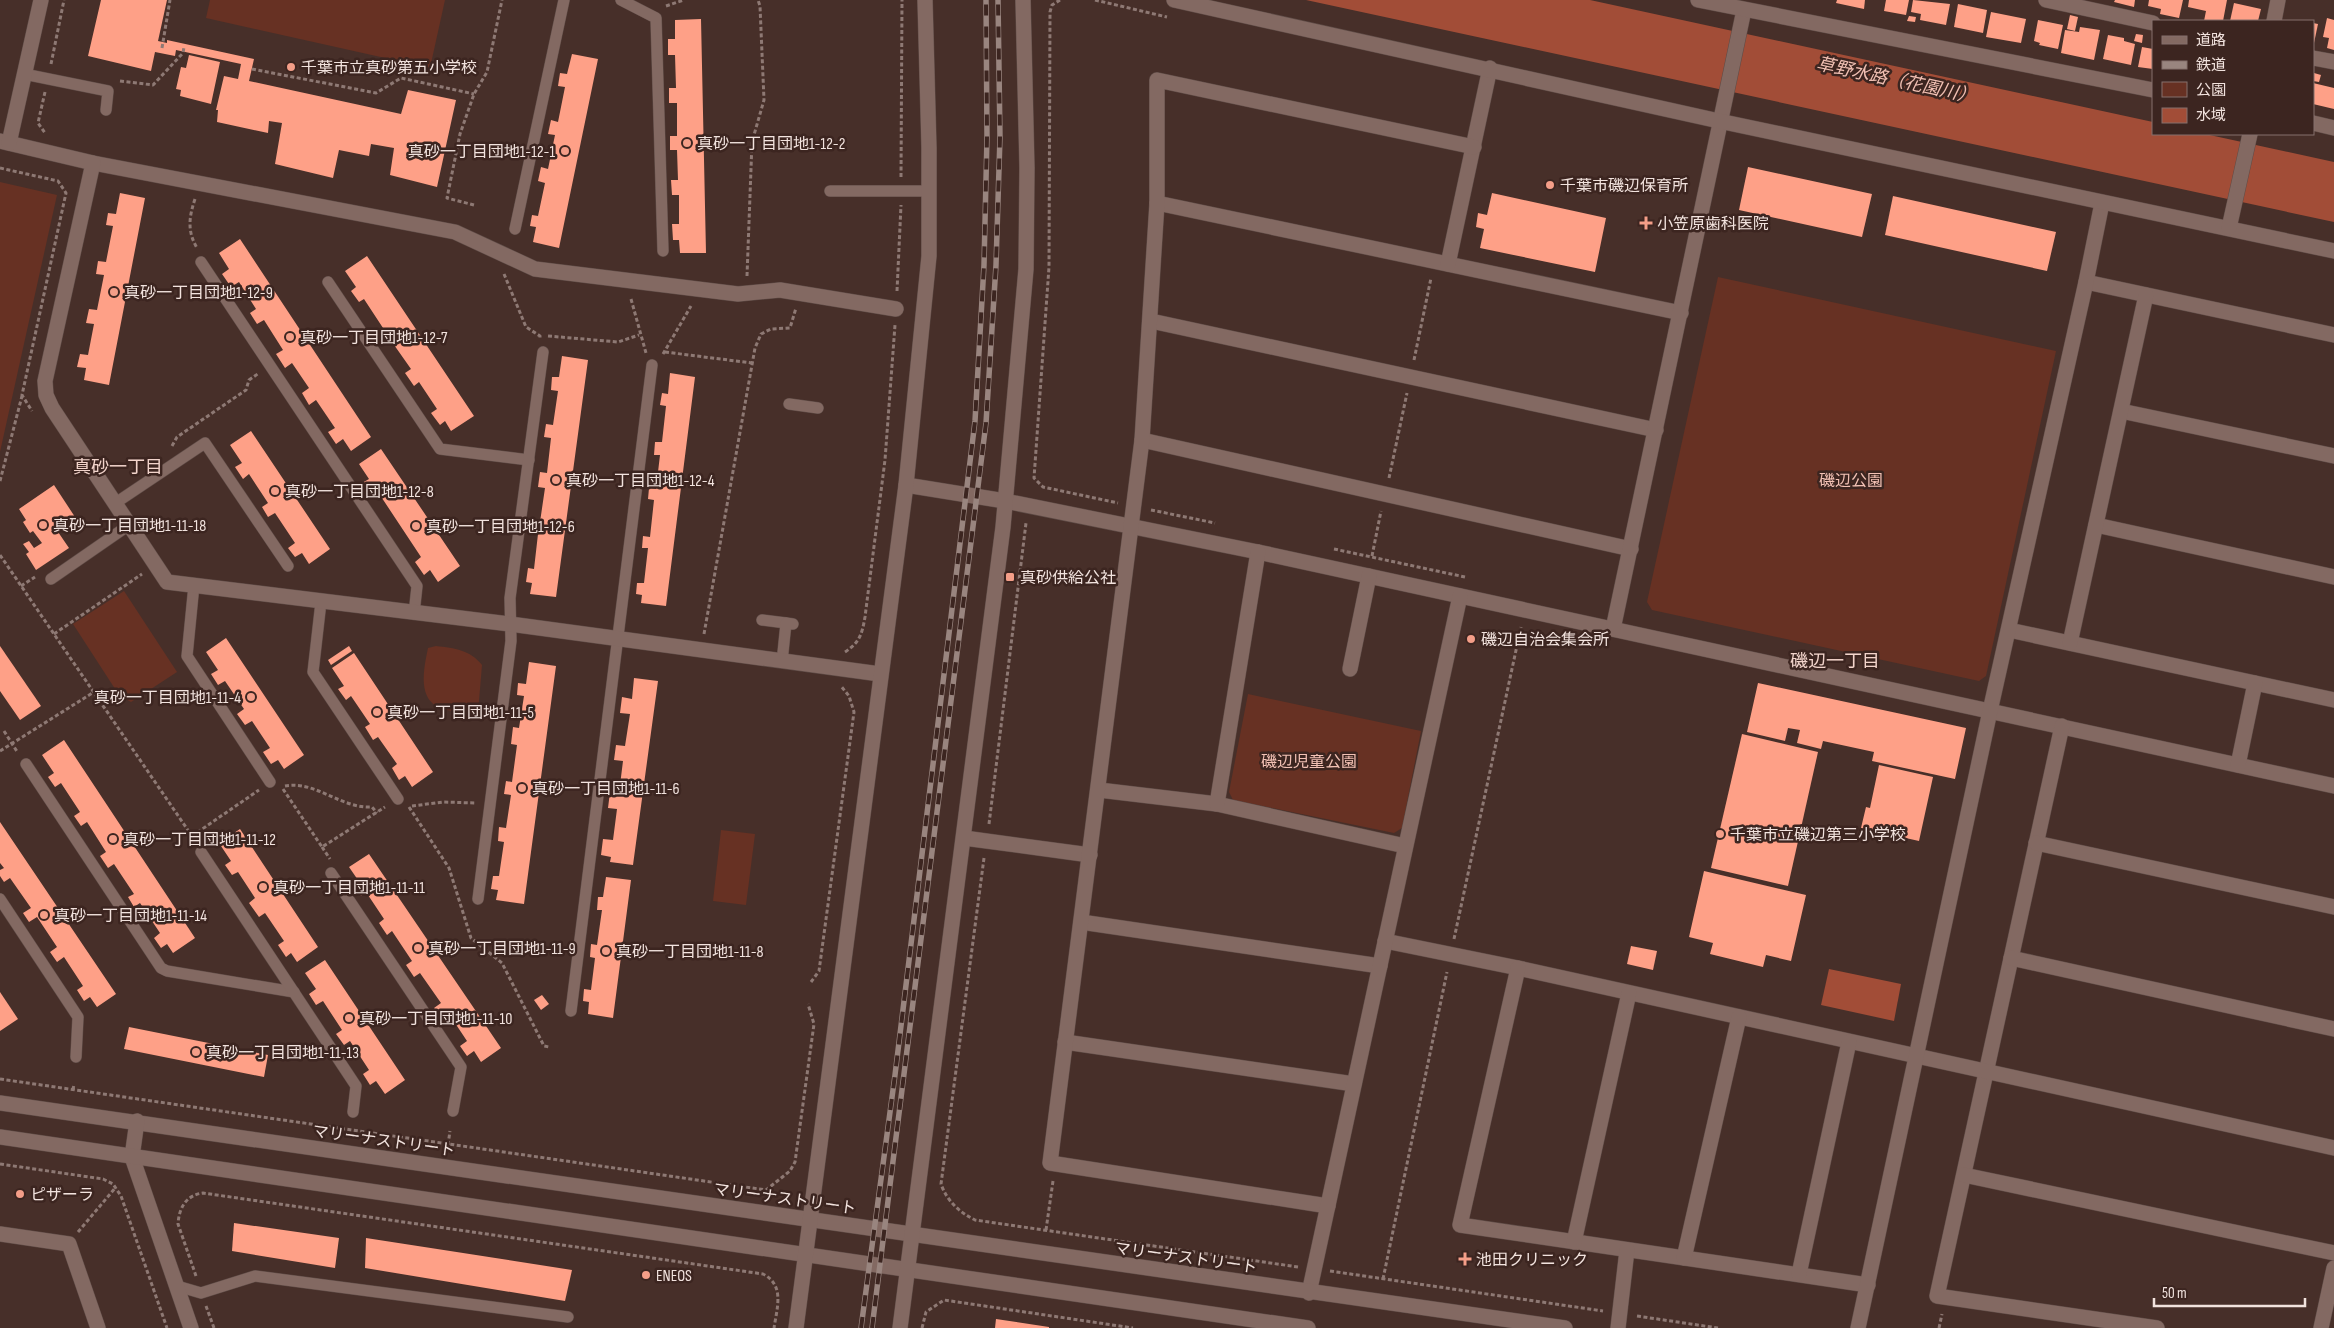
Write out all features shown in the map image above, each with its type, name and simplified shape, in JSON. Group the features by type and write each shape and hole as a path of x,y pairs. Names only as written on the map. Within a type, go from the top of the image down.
{"street":[{"path":"41,0 24,74 5,142 93,163 455,232 535,269 743,294 780,290 896,308"},
{"path":"796,1328 906,484 928,256 929,191 925,0"},
{"path":"900,1328 964,838 1005,501 1026,269 1027,168 1023,0"},
{"path":"1174,0 1490,68 1719,121 2102,203 2229,228 2334,252"},
{"path":"1698,0 1745,5 2152,90"},
{"path":"2046,0 2152,23"},
{"path":"2274,20 2278,0"},
{"path":"1614,629 1681,313 1719,121 1745,5"},
{"path":"2314,58 2334,62"},
{"path":"1442,263 1474,147 1490,68"},
{"path":"1328,1206 1050,1163 1133,527 1142,440 1157,203 1157,80 1474,147"},
{"path":"2314,124 2334,128"},
{"path":"2229,228 2250,135"},
{"path":"93,163 45,381 46,395 114,504 167,582 414,614 510,624 617,640 880,674"},
{"path":"1157,203 1681,313"},
{"path":"1858,1328 1990,711 2102,203"},
{"path":"2086,282 2334,336"},
{"path":"2070,643 2146,295"},
{"path":"1151,321 1656,430"},
{"path":"2121,411 2334,456"},
{"path":"1142,440 1631,549"},
{"path":"906,484 1005,501 1258,552 2334,786"},
{"path":"2096,525 2334,577"},
{"path":"1217,804 1258,552"},
{"path":"1350,669 1369,576"},
{"path":"1309,1293 1460,596"},
{"path":"2009,630 2334,700"},
{"path":"2238,765 2255,683"},
{"path":"2062,726 1937,1296 2157,1328"},
{"path":"1099,790 1217,804 1405,846"},
{"path":"964,838 1090,855"},
{"path":"2036,843 2334,907"},
{"path":"1081,922 1380,966"},
{"path":"1385,941 1518,968 2334,1148"},
{"path":"2011,958 2334,1029"},
{"path":"1518,968 1460,1225 1868,1285"},
{"path":"1574,1242 1629,993"},
{"path":"1684,1258 1739,1017"},
{"path":"1065,1042 1354,1084"},
{"path":"1799,1274 1848,1042"},
{"name":"マリーナストリート","path":"0,1102 1309,1293 1565,1328"},
{"path":"137,1121 132,1157 192,1328"},
{"path":"0,1137 1308,1328"},
{"path":"1964,1175 2334,1253"},
{"path":"0,1234 68,1244 98,1328"},
{"path":"1618,1328 1628,1250"},
{"path":"2321,1328 2334,1268"}],"lane":[{"path":"515,229 564,0"},
{"path":"621,0 656,18 663,251"},
{"path":"24,74 108,91 106,110"},
{"path":"830,191 929,191"},
{"path":"201,262 417,586 414,614"},
{"path":"328,282 440,449 529,460"},
{"path":"478,899 510,641 510,598 543,352"},
{"path":"571,1011 652,365"},
{"path":"789,404 818,408"},
{"path":"114,504 205,443 288,566"},
{"path":"51,579 129,525"},
{"path":"194,585 187,656 270,782"},
{"path":"321,602 313,672 398,799"},
{"path":"762,620 789,624 782,662"},
{"path":"26,764 162,968 167,971 294,992"},
{"path":"201,852 356,1086 354,1112"},
{"path":"331,873 461,1067 453,1110"},
{"path":"0,899 78,1017 76,1057"},
{"path":"177,1286 202,1293 255,1276 568,1317"}],"path":[{"path":"49,70 64,0"},
{"path":"162,48 170,0"},
{"path":"474,205 447,198 460,134 474,94 487,72 502,0"},
{"path":"743,294 747,279 752,142 764,100 760,6 758,0"},
{"path":"901,187 902,0"},
{"path":"1060,0 1052,5 1050,12 1049,267 1034,478 1043,487 1126,504"},
{"path":"108,91 122,79 153,85 183,53 184,47"},
{"path":"252,69 376,93 401,78 474,94"},
{"path":"46,88 38,123 48,138"},
{"path":"0,168 58,181 66,193 22,395 0,481"},
{"path":"201,262 202,256 191,238 189,225 197,193 203,184"},
{"path":"839,652 846,652 856,644 861,637 865,617 885,460 896,308 901,200"},
{"path":"504,255 500,264 526,327 540,336 618,342 640,335"},
{"path":"1372,556 1410,377 1442,263"},
{"path":"630,281 629,290 640,335 652,365 665,352 698,289"},
{"path":"704,634 755,348 761,334 771,329 790,328 801,293"},
{"path":"540,336 543,352"},
{"path":"665,352 752,363"},
{"path":"170,449 177,437 246,390 249,380 270,366"},
{"path":"22,395 38,419"},
{"path":"988,830 1027,517"},
{"path":"0,555 192,836 201,852"},
{"path":"0,564 5,562"},
{"path":"137,565 148,581"},
{"path":"54,634 142,573"},
{"path":"695,633 714,636"},
{"path":"811,982 819,971 854,712 849,696 841,685 835,683"},
{"path":"0,751 94,692"},
{"path":"4,732 26,764"},
{"path":"192,836 270,782"},
{"path":"377,813 372,807 355,806 311,789 288,785 281,787 322,846 377,813 398,799 410,807 449,868 471,938 502,963 544,1046 549,1047"},
{"path":"410,807 423,803 456,801 490,805"},
{"path":"0,1080 766,1190 790,1171 795,1162 814,1024 808,1004"},
{"path":"74,1084 74,1090"},
{"path":"448,1145 450,1131"},
{"path":"0,1164 103,1179 116,1187 121,1196 167,1328"},
{"path":"1046,1230 1056,1165"},
{"path":"68,1244 116,1187"},
{"path":"214,1328 178,1224 180,1208 190,1197 203,1193 763,1274 777,1287 778,1295 774,1328"},
{"path":"1327,1271 1610,1312"},
{"path":"922,1328 926,1312 944,1300 1133,1328"},
{"path":"1632,1315 1718,1328"}],"green space":[{"path":"210,0 445,0 430,68 206,18"},
{"path":"0,182 57,195 0,452"},
{"name":"磯辺公園","path":"1718,277 2056,351 1986,676 1979,681 1652,610 1647,602"},
{"path":"124,591 177,672 131,702 119,695 73,624"},
{"path":"436,646 467,653 482,665 478,713 443,709 434,705 429,699 424,683 425,665 428,648"},
{"name":"磯辺児童公園","path":"1248,694 1421,731 1402,828 1394,833 1233,800 1229,792"},
{"path":"721,830 755,834 746,905 713,901"}],"water":[{"name":"草野水路（花園川）","path":"1306,0 1590,0 2152,122 2152,135 2210,135 2334,162 2334,222"},
{"path":"1829,969 1901,984 1894,1021 1821,1005"}],"building":[{"path":"101,0 167,0 158,41 167,43 167,40 254,59 249,81 401,114 408,90 456,100 437,187 390,175 394,148 371,144 369,156 339,150 333,178 275,164 282,123 269,121 268,133 217,122 218,110 216,110 224,76 238,79 241,64 176,50 175,56 155,52 151,71 88,56"},
{"path":"1837,0 1865,0 1864,9 1836,3"},
{"path":"1886,0 1909,0 1906,15 1884,11"},
{"path":"1913,0 1950,4 1946,25 1920,20 1921,14 1911,12"},
{"path":"2115,0 2135,0 2134,7 2114,2"},
{"path":"2149,0 2183,0 2179,18 2160,14 2161,9 2148,6"},
{"path":"2189,0 2227,0 2223,20 2204,20 2206,11 2188,7"},
{"path":"2234,3 2261,9 2258,20 2230,20"},
{"path":"1958,4 1987,10 1983,33 1954,27"},
{"path":"1991,12 2026,19 2021,43 1986,37"},
{"path":"2070,15 2078,17 2075,31 2067,29"},
{"path":"1909,16 1916,17 1915,22 1907,21"},
{"path":"2327,18 2334,20 2334,50 2327,48 2329,38 2323,37"},
{"name":"真砂一丁目団地1-12-2","path":"701,19 706,253 680,253 679,240 673,240 672,224 679,224 679,195 672,195 671,180 678,180 677,150 670,150 670,136 677,136 677,103 669,103 669,88 676,88 675,55 668,55 668,39 675,39 675,20"},
{"path":"2038,20 2063,25 2058,49 2039,45 2040,43 2034,41"},
{"path":"2314,23 2318,24 2314,43"},
{"path":"2080,27 2100,30 2094,60 2061,53 2065,30 2079,32"},
{"path":"2136,34 2143,35 2142,43 2134,41"},
{"path":"2108,35 2124,38 2124,41 2135,44 2131,65 2103,59"},
{"path":"2142,47 2152,49 2152,69 2138,67"},
{"name":"真砂一丁目団地1-12-1","path":"572,54 598,59 559,248 533,242 536,227 530,226 532,215 538,216 545,183 538,181 541,167 548,169 555,135 548,134 551,120 558,122 565,87 558,86 560,73 567,74"},
{"path":"189,55 220,62 211,104 180,96 181,90 176,89 181,67 186,68"},
{"path":"2314,73 2321,75 2319,82 2314,81"},
{"path":"2314,83 2334,88 2334,109 2314,104"},
{"path":"1748,167 1872,194 1862,237 1739,210"},
{"name":"真砂一丁目団地1-12-9","path":"120,193 145,198 109,385 84,380 86,368 77,367 80,354 88,355 94,324 86,323 89,309 97,310 104,275 96,274 98,261 106,262 113,226 106,225 108,213 116,214"},
{"path":"1492,193 1606,218 1595,272 1480,248 1484,229 1476,227 1478,213 1487,215"},
{"path":"1893,196 2056,232 2047,271 1885,235"},
{"name":"真砂一丁目団地1-12-7","path":"240,239 371,437 351,451 343,439 336,444 328,432 335,428 316,400 309,405 302,393 309,388 292,363 285,368 276,354 283,350 264,320 257,324 250,313 256,309 239,282 231,287 222,274 229,269 219,253"},
{"path":"367,256 474,416 451,431 445,421 440,425 431,413 437,409 419,382 414,386 405,373 411,369 392,342 388,345 378,331 383,328 364,299 359,302 351,291 356,287 345,271"},
{"name":"真砂一丁目団地1-12-4","path":"562,356 588,360 556,597 530,594 532,583 526,582 528,568 534,569 538,534 533,533 534,522 540,522 545,488 538,487 540,472 547,473 551,438 544,437 546,424 553,425 558,391 551,390 552,377 559,377"},
{"path":"670,373 695,377 666,606 641,603 642,595 636,594 637,583 644,583 648,548 642,548 643,536 650,537 654,500 648,499 649,488 656,489 660,455 654,455 655,442 662,442 666,406 660,405 662,393 668,394"},
{"name":"真砂一丁目団地1-12-8","path":"251,431 330,549 309,564 302,553 295,557 288,548 295,543 275,513 268,517 262,507 268,503 249,474 243,479 235,467 242,463 230,445"},
{"name":"真砂一丁目団地1-12-6","path":"381,449 460,566 438,582 430,570 424,575 415,562 421,557 376,489 369,494 362,483 369,479 359,464"},
{"name":"真砂一丁目団地1-11-18","path":"54,485 75,517 56,529 69,548 36,570 26,554 29,552 23,544 29,541 34,548 42,543 33,531 30,533 23,522 26,520 19,509"},
{"name":"真砂一丁目団地1-11-4","path":"226,638 304,755 284,769 278,760 271,764 263,752 270,748 252,721 245,725 237,714 244,709 225,681 218,685 211,674 218,670 206,652"},
{"path":"0,646 41,706 20,720 0,691"},
{"path":"349,646 352,651 331,665 328,660"},
{"name":"真砂一丁目団地1-11-5","path":"354,653 433,772 412,787 405,776 399,780 392,768 397,764 378,737 373,740 365,727 370,724 351,696 346,700 338,689 344,686 332,668"},
{"name":"真砂一丁目団地1-11-6","path":"529,662 556,666 524,904 496,900 498,890 491,889 493,876 499,876 504,842 498,841 499,827 506,828 511,795 504,794 506,781 512,782 517,745 511,744 513,727 519,728 524,696 517,695 518,683 526,684"},
{"path":"634,678 658,681 633,865 610,862 611,857 601,855 603,839 613,840 617,809 608,808 610,792 619,793 623,761 614,760 616,745 625,746 630,714 620,713 622,697 632,699"},
{"path":"1758,683 1966,728 1955,779 1872,761 1874,752 1823,741 1821,749 1797,743 1800,730 1788,728 1785,741 1747,732"},
{"path":"1742,734 1818,752 1788,886 1711,868"},
{"name":"真砂一丁目団地1-11-12","path":"64,740 195,938 173,953 167,944 161,948 154,938 160,933 140,903 134,907 128,897 134,894 114,864 108,868 100,856 106,852 87,822 81,826 74,816 80,812 61,783 55,787 48,777 54,773 42,755"},
{"path":"1879,765 1933,777 1919,841 1861,828 1866,807 1870,808"},
{"name":"真砂一丁目団地1-11-14","path":"0,822 116,994 97,1007 90,997 84,1001 77,990 83,986 64,957 57,962 50,952 57,947 37,917 29,922 23,913 31,908 10,878 4,882 0,876 0,870 4,868 0,863"},
{"name":"真砂一丁目団地1-11-11","path":"240,829 318,947 297,962 291,953 286,957 278,945 284,941 265,913 259,917 249,903 255,898 238,872 232,875 225,865 231,861 219,843"},
{"name":"真砂一丁目団地1-11-9","path":"369,854 501,1048 481,1062 474,1051 467,1056 460,1046 467,1041 449,1014 442,1019 434,1008 441,1003 420,973 414,977 406,965 412,961 392,931 387,935 379,923 384,919 366,892 361,896 355,887 360,883 349,867"},
{"path":"1704,871 1806,895 1791,961 1766,955 1763,967 1710,954 1713,943 1689,937"},
{"name":"真砂一丁目団地1-11-8","path":"606,877 631,880 613,1018 588,1014 589,1002 583,1001 584,989 591,990 595,958 590,957 591,944 597,945 602,910 597,910 598,897 603,897"},
{"path":"1631,946 1657,951 1653,970 1627,964"},
{"name":"真砂一丁目団地1-11-10","path":"325,960 405,1080 385,1094 376,1081 370,1085 363,1074 369,1070 350,1041 344,1045 336,1034 342,1030 323,1001 316,1005 309,994 316,989 305,973"},
{"path":"0,992 18,1019 0,1031"},
{"path":"542,995 549,1004 541,1010 534,1000"},
{"name":"真砂一丁目団地1-11-13","path":"129,1027 268,1055 264,1077 124,1049"},
{"path":"234,1223 339,1238 335,1268 232,1251"},
{"path":"366,1238 572,1270 565,1301 365,1268"},
{"path":"996,1319 1049,1327 1049,1328 995,1328"}],"railway":[{"path":"861,1328 895,1075 975,421 984,265 987,137 986,0"},
{"path":"872,1328 986,423 996,265 1000,137 998,0"}],"place":[{"name":"千葉市立真砂第五小学校","path":"291,67"},
{"name":"真砂一丁目団地1-12-2","path":"687,143"},
{"name":"真砂一丁目団地1-12-1","path":"565,151"},
{"name":"千葉市磯辺保育所","path":"1550,185"},
{"name":"小笠原歯科医院","path":"1646,223"},
{"name":"真砂一丁目団地1-12-9","path":"114,292"},
{"name":"真砂一丁目団地1-12-7","path":"290,337"},
{"name":"真砂一丁目団地1-12-4","path":"556,480"},
{"name":"真砂一丁目団地1-12-8","path":"275,491"},
{"name":"真砂一丁目団地1-11-18","path":"43,525"},
{"name":"真砂一丁目団地1-12-6","path":"416,526"},
{"name":"真砂供給公社","path":"1010,577"},
{"name":"磯辺自治会集会所","path":"1471,639"},
{"name":"真砂一丁目団地1-11-4","path":"251,697"},
{"name":"真砂一丁目団地1-11-5","path":"377,712"},
{"name":"真砂一丁目団地1-11-6","path":"522,788"},
{"name":"千葉市立磯辺第三小学校","path":"1720,834"},
{"name":"真砂一丁目団地1-11-12","path":"113,839"},
{"name":"真砂一丁目団地1-11-11","path":"263,887"},
{"name":"真砂一丁目団地1-11-14","path":"44,915"},
{"name":"真砂一丁目団地1-11-9","path":"418,948"},
{"name":"真砂一丁目団地1-11-8","path":"606,951"},
{"name":"真砂一丁目団地1-11-10","path":"349,1018"},
{"name":"真砂一丁目団地1-11-13","path":"196,1052"},
{"name":"ピザーラ","path":"20,1194"},
{"name":"池田クリニック","path":"1465,1259"},
{"name":"ENEOS","path":"646,1275"}],"district":[{"name":"真砂一丁目","path":"118,467"},
{"name":"磯辺一丁目","path":"1835,661"}]}
